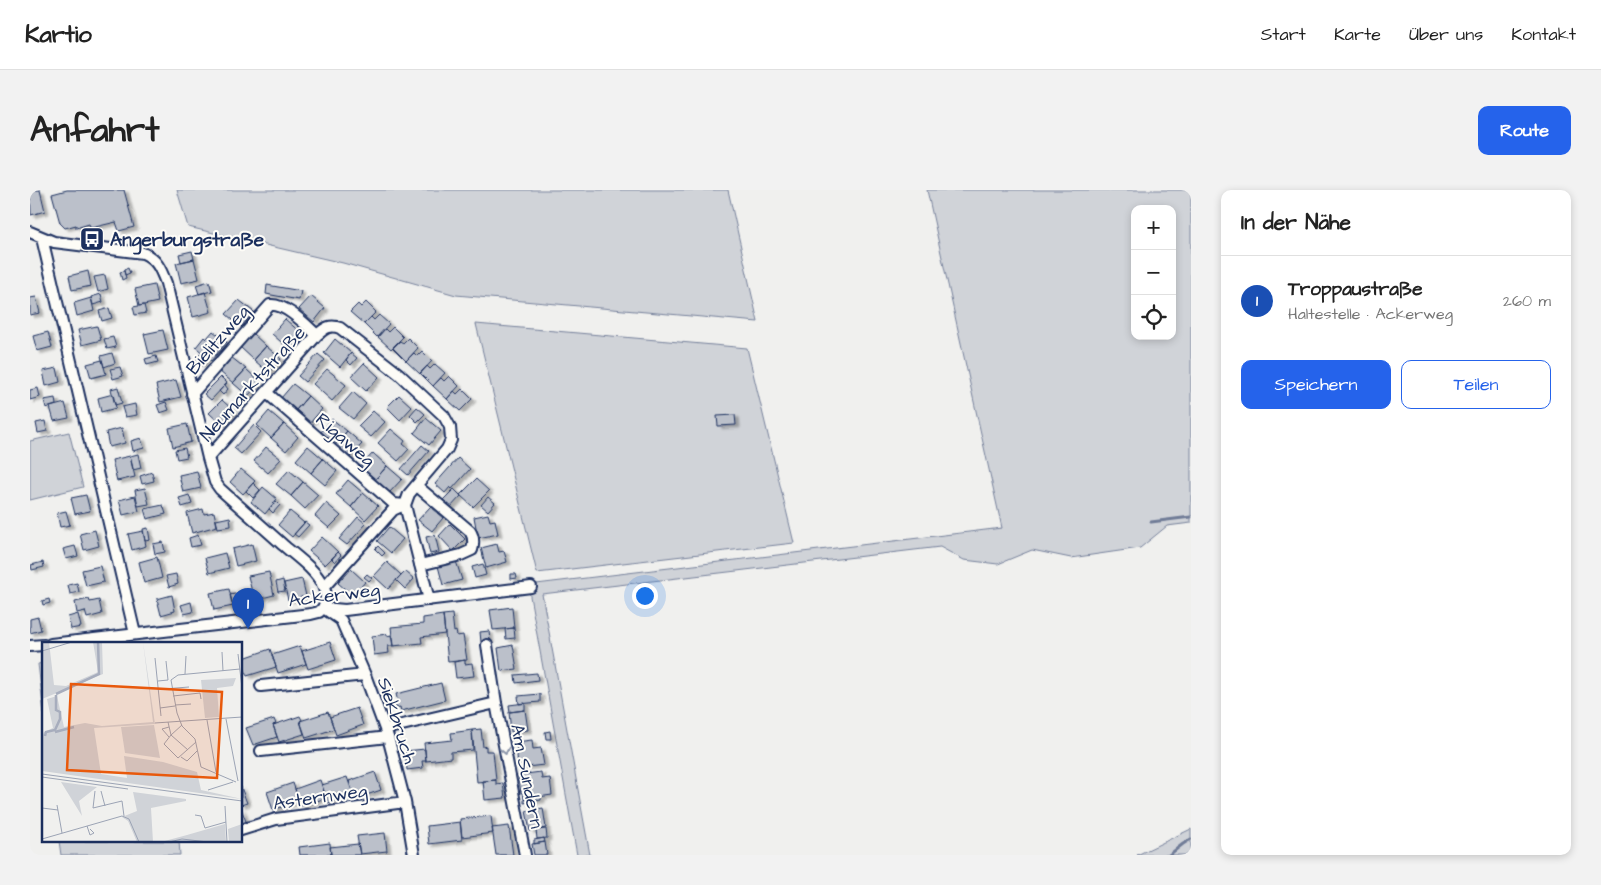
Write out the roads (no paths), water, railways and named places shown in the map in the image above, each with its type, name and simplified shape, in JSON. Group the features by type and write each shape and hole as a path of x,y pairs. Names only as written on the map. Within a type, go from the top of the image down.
{"street":[{"path":"30,232 54,242 81,247 143,253 154,260 160,268 166,283 215,482 220,489 318,578 324,586 326,601 323,608"},
{"path":"42,238 135,634"},
{"name":"Bielitzweg","path":"192,394 270,305 276,304 294,314 317,335"},
{"name":"Neumarktstraße","path":"208,458 317,335 327,327 336,326 399,374 444,416 450,427 450,445 409,494 405,505"},
{"name":"Rigaweg","path":"267,393 394,504 405,505"},
{"path":"417,486 470,531 473,540 472,550 468,553 420,565"},
{"path":"324,586 393,510 405,505 429,600"},
{"name":"Ackerweg","path":"68,642 311,614 319,612 323,608 345,610 531,588"},
{"name":"Siekbruch","path":"323,608 341,620 365,675 386,733 405,802 414,855"},
{"name":"Am Sundern","path":"487,645 525,855"},
{"path":"261,686 365,675"},
{"name":"Am Sundern","path":"261,751 386,733 496,703"},
{"name":"Asternweg","path":"242,830 276,819 405,802"}],"waterway":[{"path":"1151,522 1191,517"},
{"path":"1169,855 1191,839"}],"place":[{"name":"Angerburgstraße","path":"92,239"},
{"name":"Troppaustraße","path":"248,629"}]}
